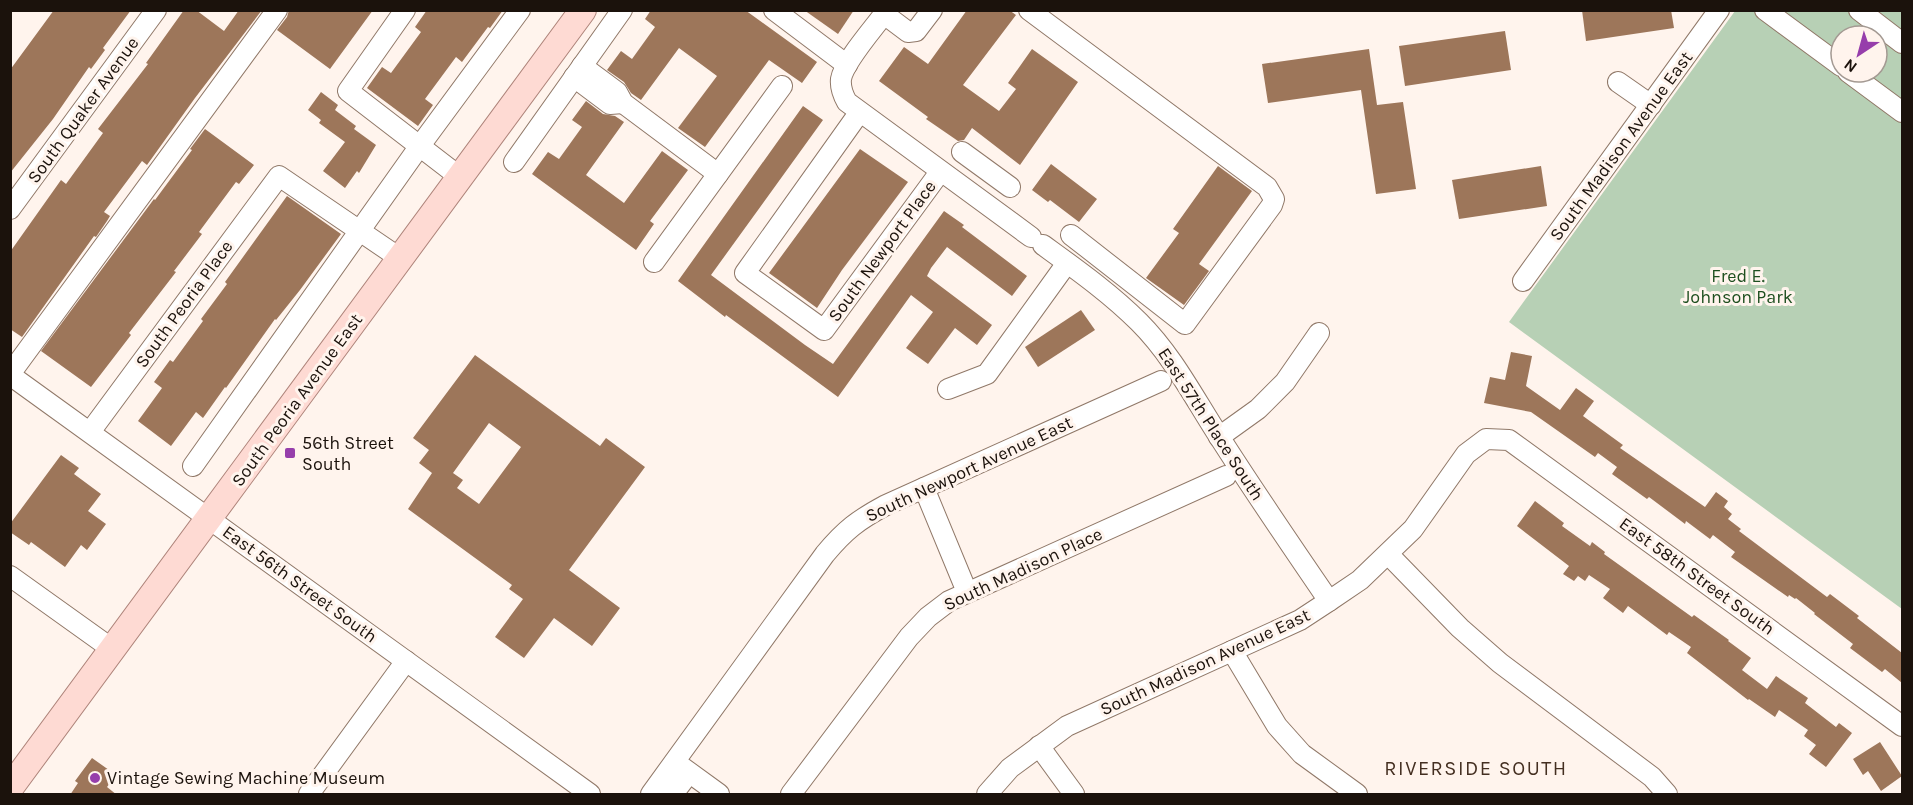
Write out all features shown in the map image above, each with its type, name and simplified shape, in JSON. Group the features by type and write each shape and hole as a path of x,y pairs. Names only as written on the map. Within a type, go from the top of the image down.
{"main road":[{"name":"South Peoria Avenue East","path":"10,788 583,10"}],"street":[{"name":"South Quaker Avenue","path":"10,209 156,10"},
{"path":"10,374 277,10"},
{"path":"405,10 348,91 460,178"},
{"path":"193,466 419,147 520,10"},
{"path":"514,162 622,10"},
{"path":"774,10 847,65 885,12 908,32 916,31 932,10"},
{"path":"1029,10 1267,187 1274,199 1272,205 1185,324 1071,235"},
{"name":"South Madison Avenue East","path":"1523,281 1719,10"},
{"path":"1766,10 1829,57"},
{"path":"1858,10 1902,43"},
{"path":"552,52 578,72 610,104 623,103 718,174"},
{"name":"East 57th Place South","path":"847,65 841,78 841,90 847,102 859,113 1092,282 1125,308 1158,342 1178,369 1220,437 1329,601"},
{"path":"1618,82 1651,105"},
{"path":"1864,84 1902,112"},
{"path":"654,262 782,86"},
{"name":"South Newport Place","path":"859,113 745,273 824,330 940,172"},
{"path":"962,152 1010,187"},
{"path":"970,193 986,169"},
{"name":"South Peoria Place","path":"90,432 279,177 360,230"},
{"path":"360,230 401,259"},
{"path":"1092,282 1106,261"},
{"path":"948,389 987,374 1067,263"},
{"path":"1220,437 1258,409 1285,382 1319,333"},
{"name":"East 56th Street South","path":"10,374 590,795"},
{"name":"South Newport Avenue East","path":"682,768 825,554 843,532 861,519 924,488 1161,381"},
{"name":"South Madison Avenue East","path":"987,795 1010,768 1067,726 1300,620 1360,580 1413,529 1466,454 1486,439"},
{"name":"East 58th Street South","path":"1486,439 1509,440 1902,726"},
{"name":"South Madison Place","path":"791,795 909,637 927,617 949,601 967,592 1226,476"},
{"path":"924,488 967,592"},
{"path":"1388,554 1460,628 1500,663 1652,777 1667,795"},
{"path":"10,576 112,649"},
{"path":"1232,651 1277,726 1302,754 1357,795"},
{"path":"309,795 406,661"},
{"path":"1039,746 1074,795"},
{"path":"651,795 682,768"},
{"path":"673,795 682,768"},
{"path":"682,768 719,795"}],"green space":[{"name":"Fred E. Johnson Park","path":"1735,11 1902,11 1902,609 1509,322"}],"building":[{"path":"54,10 131,10 103,48 105,50 91,69 89,67 53,119 10,173 10,70"},
{"path":"184,10 196,10 224,31 239,10 262,10 147,165 142,161 104,212 110,216 107,221 22,337 10,329 10,252 61,180 66,184 103,133 98,129 148,64 146,63"},
{"path":"289,10 373,10 330,69 277,30 287,17"},
{"path":"427,10 503,10 462,62 456,57 425,99 433,105 418,126 367,88 382,67 391,73 421,32 415,27"},
{"path":"651,10 745,10 817,62 802,83 769,60 705,147 678,128 717,76 679,48 641,100 631,93 624,82 607,70 621,51 632,59 655,27 645,19"},
{"path":"804,10 854,10 838,34"},
{"path":"967,10 1009,10 1016,15 963,85 999,111 1016,89 1008,83 1032,49 1078,82 1020,165 972,128 964,140 958,141 926,119 928,117 879,81 904,47 928,64"},
{"path":"1582,10 1671,10 1674,28 1586,41"},
{"path":"1505,31 1511,70 1405,86 1399,46"},
{"path":"1369,49 1377,105 1403,102 1416,189 1376,194 1361,90 1268,103 1262,64"},
{"path":"321,92 338,105 335,110 356,126 354,129 376,145 359,173 357,171 345,188 323,171 345,142 319,123 321,120 308,110"},
{"path":"586,101 603,114 615,116 624,122 586,175 624,203 662,151 688,170 650,221 654,224 636,250 532,174 548,152 559,159 582,127 572,120"},
{"path":"803,106 823,120 711,275 833,364 944,211 1027,276 1012,296 947,247 931,268 927,276 992,325 977,345 955,328 928,364 906,348 933,312 911,295 838,397 678,281"},
{"path":"205,129 254,165 239,184 236,182 199,232 202,234 174,271 176,272 91,387 41,351 192,150 190,149"},
{"path":"860,149 908,182 842,270 817,308 769,273"},
{"path":"1051,164 1097,199 1079,222 1050,200 1048,202 1032,190"},
{"path":"1218,166 1252,191 1199,264 1209,271 1184,305 1146,278 1179,233 1173,229"},
{"path":"1541,166 1547,206 1459,219 1452,180"},
{"path":"287,196 341,234 300,290 275,319 203,418 196,412 171,446 138,421 162,388 154,382 170,360 173,362 203,321 201,319 227,284 225,282"},
{"path":"1081,310 1095,330 1038,367 1025,347"},
{"path":"1511,352 1532,356 1526,386 1560,410 1576,388 1594,401 1583,416 1623,445 1620,448 1705,507 1716,492 1728,501 1724,507 1732,514 1728,519 1741,529 1739,531 1827,597 1830,594 1902,653 1902,683 1885,669 1882,672 1850,648 1853,644 1796,598 1789,595 1788,597 1731,557 1735,552 1713,535 1710,539 1686,521 1685,524 1649,497 1647,499 1612,474 1617,467 1598,453 1595,457 1531,412 1484,403 1490,377 1505,380"},
{"path":"475,355 600,446 606,438 645,467 569,570 620,608 592,646 554,618 524,658 495,637 523,599 509,589 512,585 408,509 432,473 419,463 429,450 413,438","holes":["489,423 521,447 479,504 457,488 463,480 453,473"]},
{"path":"61,455 79,468 74,474 101,494 88,511 106,524 87,550 81,545 65,567 31,542 29,545 10,532 10,524"},
{"path":"1535,501 1564,523 1562,526 1590,546 1592,542 1605,552 1604,554 1692,617 1694,615 1729,640 1751,658 1742,670 1767,689 1776,676 1808,698 1805,703 1836,727 1839,723 1852,733 1826,767 1809,754 1816,745 1804,736 1808,730 1779,710 1775,717 1748,700 1687,653 1691,647 1669,632 1667,635 1628,606 1623,613 1603,598 1610,589 1589,575 1585,581 1578,576 1574,581 1563,574 1569,566 1517,526"},
{"path":"1880,742 1902,776 1881,791 1868,771 1863,775 1853,759"},
{"name":"Vintage Sewing Machine Museum","path":"92,758 116,775 107,787 117,795 70,795 78,783 75,781"}],"place":[{"name":"56th Street South","path":"290,453"},
{"name":"Vintage Sewing Machine Museum","path":"95,778"}],"district":[{"name":"RIVERSIDE SOUTH","path":"1476,768"}]}
